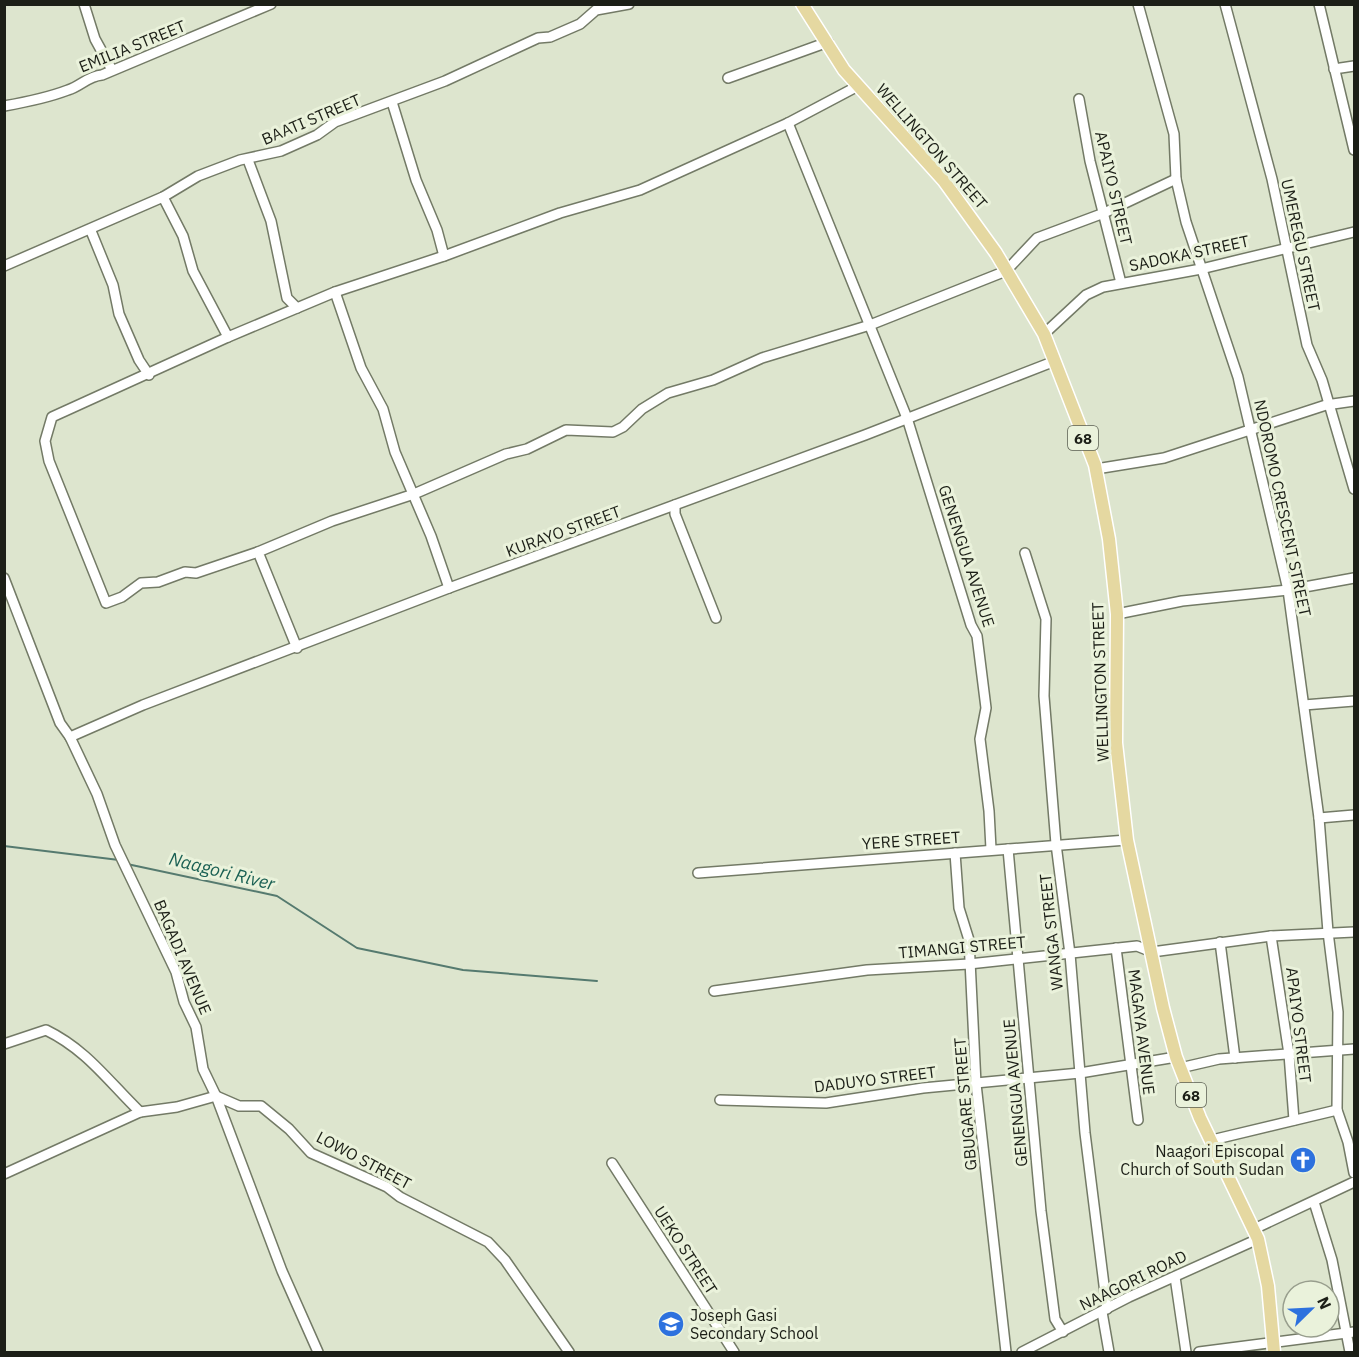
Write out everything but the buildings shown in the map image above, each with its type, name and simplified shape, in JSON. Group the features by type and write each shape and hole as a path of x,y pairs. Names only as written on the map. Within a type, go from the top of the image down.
{"main road":[{"name":"WELLINGTON STREET","path":"802,4 858,86 944,181 972,217 1044,334 1096,469 1108,539 1117,614 1116,743 1127,840 1163,1008 1178,1062 1256,1234 1268,1286 1274,1348"}],"street":[{"path":"84,4 95,39 112,70"},
{"name":"EMILIA STREET","path":"4,106 27,103 40,97 48,98 271,4"},
{"name":"BAATI STREET","path":"4,266 91,231 163,197 198,176 240,160 281,151 317,135 335,122 392,102 538,38 550,37 580,24 596,9 629,4"},
{"name":"NDOROMO CRESCENT STREET","path":"1138,4 1174,134 1176,179 1201,269 1238,377 1288,590 1318,818 1338,1012 1337,1110 1354,1173"},
{"name":"UMEREGU STREET","path":"1225,4 1247,90 1255,110 1307,345 1322,380 1354,489"},
{"path":"1319,4 1354,150"},
{"path":"728,78 828,42"},
{"path":"1334,69 1354,66"},
{"path":"858,86 788,123 640,190 560,213 444,256 335,292 228,337 149,375 52,417 45,441 49,461 106,603 122,597 141,583 158,582 185,572 196,573 258,552 332,521 414,494 506,454 527,449 566,430 613,432 623,427 642,408 669,393 713,380 762,358 870,325 1006,271 1037,238 1104,213 1176,179"},
{"name":"APAIYO STREET","path":"1079,99 1090,161 1121,283"},
{"path":"392,102 416,180 437,230 444,256"},
{"name":"GENENGUA AVENUE","path":"788,123 907,418 970,626 977,636 986,708 980,739 987,783 991,849"},
{"path":"248,160 271,221 287,298 297,308"},
{"path":"163,197 183,236 193,271 228,337"},
{"path":"91,231 113,285 119,314 139,360 149,375"},
{"name":"SADOKA STREET","path":"1044,334 1086,295 1121,283 1201,269 1354,232"},
{"path":"335,292 361,368 383,409 395,453 414,494 449,588"},
{"name":"KURAYO STREET","path":"70,737 82,730 449,588 1055,361"},
{"path":"1096,469 1164,458 1251,428 1328,405 1354,401"},
{"path":"675,505 675,514 716,618"},
{"path":"258,552 297,648"},
{"name":"WANGA STREET","path":"1025,553 1046,619 1044,696 1056,844 1070,954 1109,1353"},
{"name":"BAGADI AVENUE","path":"4,578 60,723 70,737 97,794 115,845 176,972 184,1002 196,1027 203,1069 216,1096 282,1271 318,1353"},
{"path":"1117,614 1182,601 1288,590 1354,578"},
{"path":"1304,705 1354,701"},
{"path":"1318,818 1354,815"},
{"name":"YERE STREET","path":"698,873 1127,840"},
{"name":"GENENGUA AVENUE","path":"1008,849 1041,1212 1055,1319 1063,1332"},
{"name":"GBUGARE STREET","path":"955,853 959,908 969,940 976,1084 1006,1353"},
{"name":"TIMANGI STREET","path":"714,991 844,972 969,964 1137,946 1152,952 1270,936 1354,932"},
{"name":"APAIYO STREET","path":"1270,936 1289,1054 1294,1119"},
{"path":"1220,942 1235,1058"},
{"name":"MAGAYA AVENUE","path":"1116,948 1138,1120"},
{"path":"4,1044 46,1030 66,1039 101,1068 140,1112"},
{"name":"DADUYO STREET","path":"720,1100 826,1103 923,1088 1029,1080 1131,1065 1354,1049"},
{"path":"4,1174 140,1112 177,1107 216,1096"},
{"name":"LOWO STREET","path":"216,1096 239,1106 261,1106 289,1129 311,1153 387,1187 400,1197 488,1242 505,1260 569,1353"},
{"path":"1212,1140 1337,1110"},
{"name":"UEKO STREET","path":"612,1163 734,1353"},
{"name":"NAAGORI ROAD","path":"1022,1353 1035,1350 1063,1332 1354,1182"},
{"path":"1314,1202 1351,1332 1350,1353"},
{"path":"1175,1276 1186,1353"},
{"path":"1199,1353 1274,1348 1351,1332"}],"waterway":[{"name":"Naagori River","path":"4,846 119,860"},
{"name":"Naagori River","path":"127,864 277,896 357,948 463,970 597,981"}],"place":[{"name":"Naagori Episcopal Church of South Sudan","path":"1303,1160"},
{"name":"Joseph Gasi Secondary School","path":"671,1324"}]}
